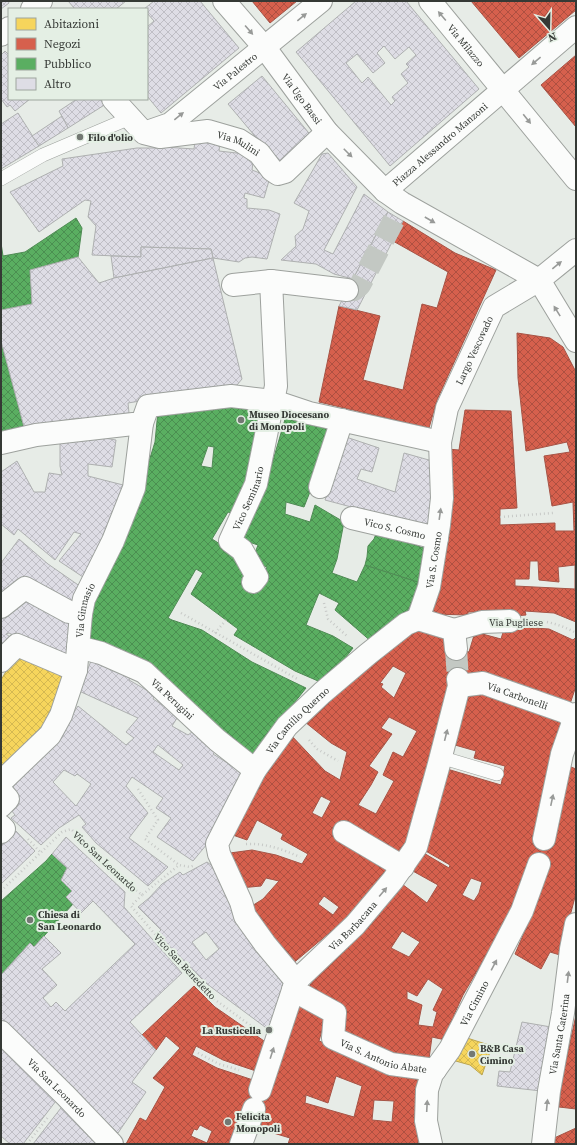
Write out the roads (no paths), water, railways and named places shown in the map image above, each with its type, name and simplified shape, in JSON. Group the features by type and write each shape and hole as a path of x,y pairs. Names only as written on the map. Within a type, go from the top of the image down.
{"street":[{"name":"Via Ugo Bassi","path":"224,1 265,48 327,132 394,203"},
{"name":"Via Palestro","path":"137,126 170,124 322,1"},
{"name":"Via Milazzo","path":"430,1 503,89"},
{"name":"Piazza Alessandro Manzoni","path":"394,203 503,89 576,27"},
{"path":"503,89 576,179"},
{"path":"114,100 137,126"},
{"name":"Via Mulini","path":"137,126 160,137 208,131 239,140 259,153 272,170 278,174 285,172 327,132"},
{"path":"394,203 539,280 576,341"},
{"path":"539,280 576,250"},
{"name":"Largo Vescovado","path":"440,442 447,408 494,307 539,280"},
{"path":"271,281 276,386 273,401 309,413 440,442"},
{"path":"234,285 271,281 347,290"},
{"name":"Via Ginnasio","path":"1,782 50,736 61,715 76,670 81,614 84,599 113,541 134,488 142,423 148,406 231,396 273,401"},
{"name":"Vico Seminario","path":"253,582 257,577 242,550 230,541 256,484 273,401"},
{"path":"320,487 342,420"},
{"path":"1,443 36,435 142,423"},
{"name":"Via S. Cosmo","path":"418,619 429,587 442,498 440,442"},
{"name":"Vico S. Cosmo","path":"352,518 437,538"},
{"path":"1,607 25,588 69,612 81,614"},
{"name":"Via Pugliese","path":"418,619 455,639 482,622 510,621"},
{"name":"Via Camillo Querno","path":"295,986 245,916 241,902 219,854 217,844 255,770 287,726 322,693 368,654 406,624 418,619"},
{"path":"1,661 17,645 76,670"},
{"name":"Via Perugini","path":"78,647 101,653 144,672 217,740 255,770"},
{"name":"Via Carbonelli","path":"458,683 483,683 575,716"},
{"name":"Via Barbacana","path":"246,1142 259,1092 295,986 355,925 403,867 416,847 458,683"},
{"path":"544,839 562,754 575,716"},
{"path":"1,791 8,800 1,806"},
{"path":"1,826 4,829 1,832"},
{"path":"344,832 403,867"},
{"name":"Via Cimino","path":"431,1144 426,1122 427,1090 435,1070 450,1049 522,910 539,864"},
{"name":"Via Santa Caterina","path":"543,1144 549,1091 563,1013 571,949 576,924"},
{"name":"Via S. Antonio Abate","path":"295,986 335,1013 333,1038 391,1064 435,1070"},
{"name":"Via San Leonardo","path":"1,1032 112,1144"}],"lane":[{"path":"1,180 43,155 137,126"},
{"path":"440,757 497,774"}],"tunnel":[{"path":"347,290 354,290 360,285 396,216"},
{"path":"456,649 458,679"}],"place":[{"name":"Filo d'olio","path":"80,137"},
{"name":"Museo Diocesano di Monopoli","path":"241,420"},
{"name":"Chiesa di San Leonardo","path":"30,920"},
{"name":"La Rusticella","path":"269,1030"},
{"name":"B&B Casa Cimino","path":"472,1054"},
{"name":"Felicita Monopoli","path":"228,1122"}]}
